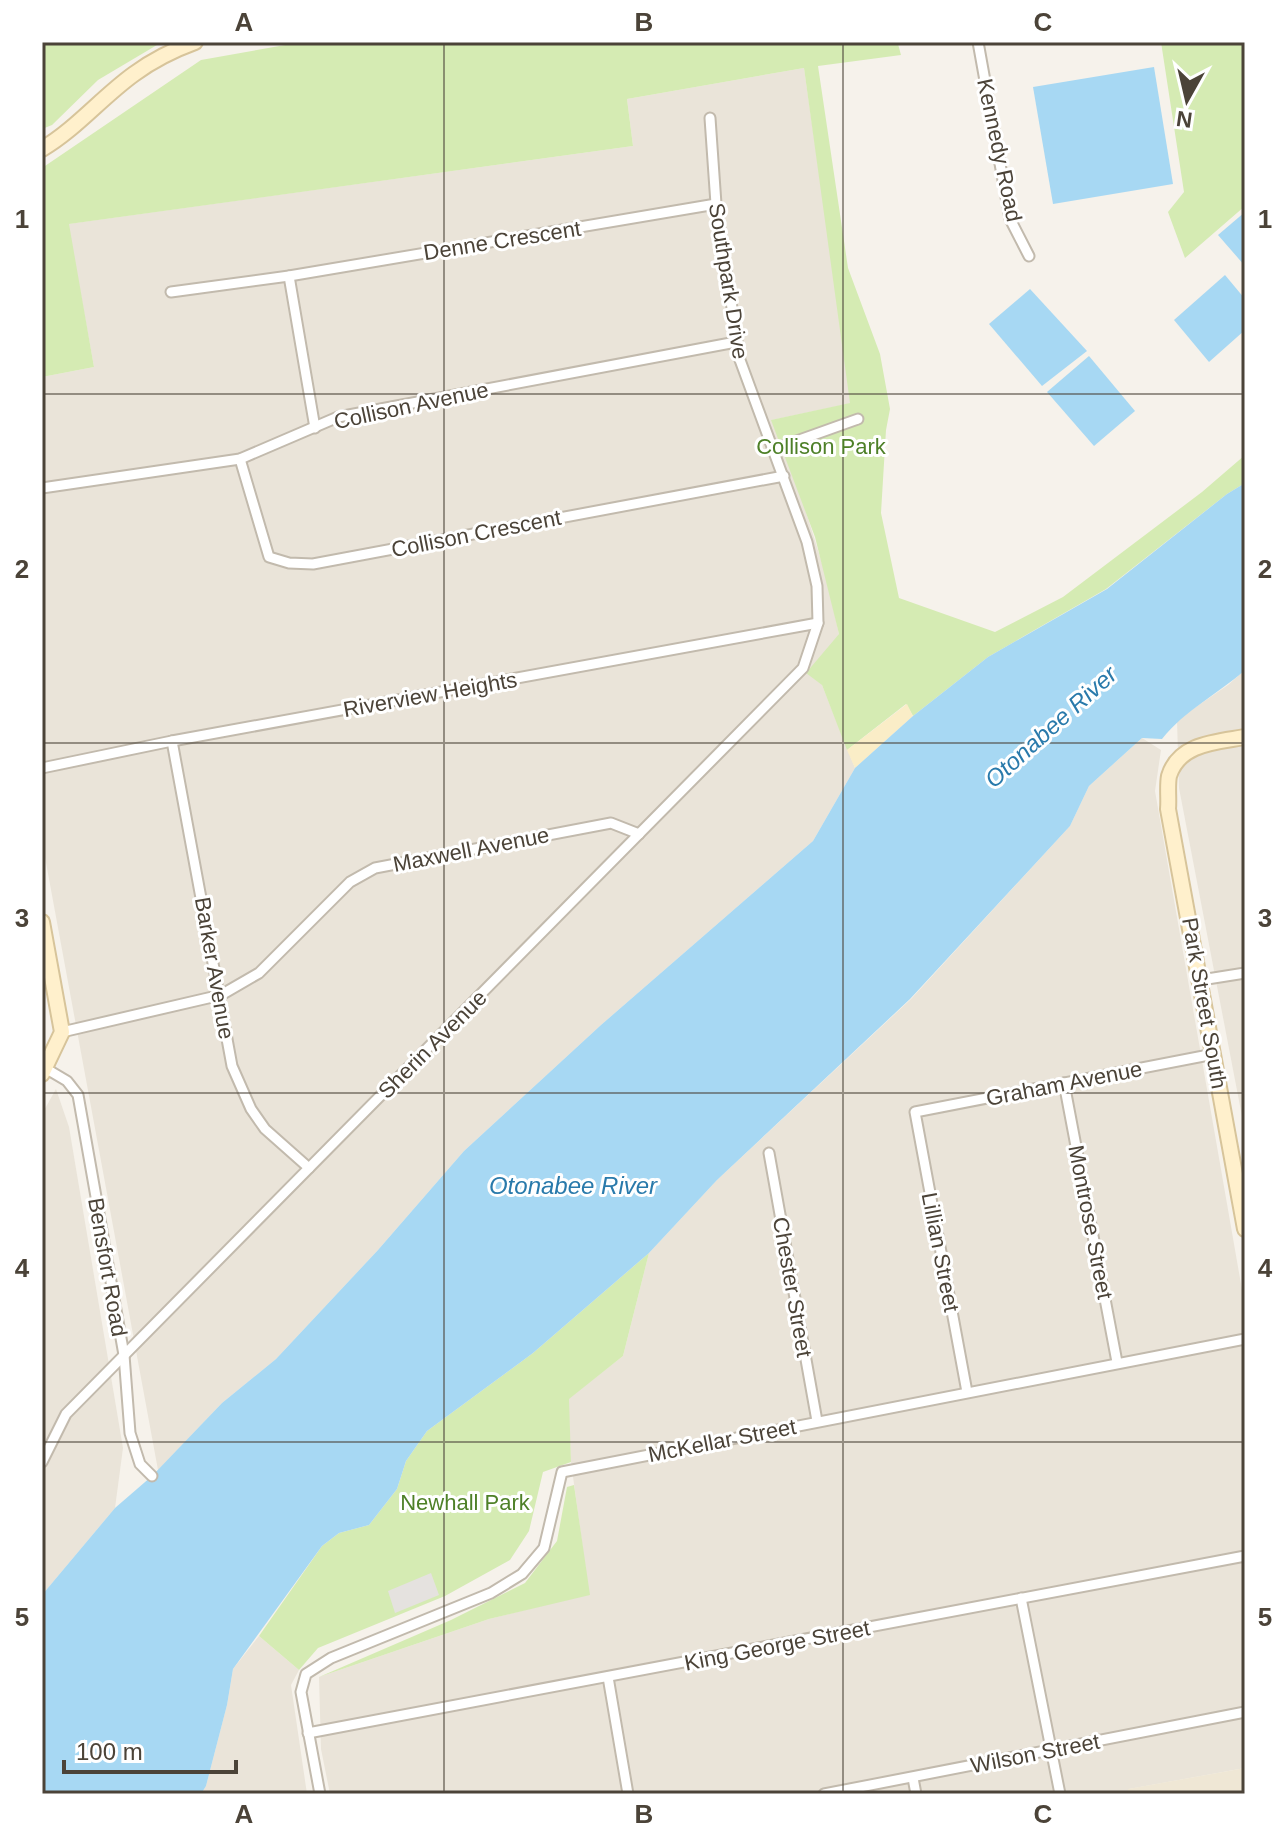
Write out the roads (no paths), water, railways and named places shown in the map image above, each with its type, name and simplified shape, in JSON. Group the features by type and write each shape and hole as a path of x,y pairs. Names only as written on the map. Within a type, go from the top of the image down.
{"street":[{"path":"42,149 57,140 134,74 161,57 195,42"},
{"name":"Kennedy Road","path":"978,42 1010,219 1029,256"},
{"name":"Southpark Drive","path":"710,118 716,204 736,342 811,557 817,586 818,623"},
{"name":"Denne Crescent","path":"171,292 289,276 716,204"},
{"path":"289,276 315,428"},
{"name":"Collison Avenue","path":"42,488 240,459 338,417 736,342"},
{"path":"774,449 858,419"},
{"name":"Collison Crescent","path":"240,459 269,557 289,563 313,564 784,476"},
{"name":"Riverview Heights","path":"42,768 172,741 818,623"},
{"name":"Sherin Avenue","path":"42,1462 66,1414 803,668 818,623"},
{"name":"Park Street South","path":"1245,737 1193,747 1177,762 1169,778 1168,809 1214,1054 1238,1150 1245,1229"},
{"name":"Barker Avenue","path":"172,741 232,1066 251,1109 265,1129 309,1168"},
{"name":"Maxwell Avenue","path":"62,1032 221,995 259,973 350,882 375,868 611,823 639,834"},
{"path":"42,922 62,1032 43,1071"},
{"path":"1201,980 1245,973"},
{"name":"Graham Avenue","path":"915,1112 1214,1054"},
{"name":"Bensfort Road","path":"43,1071 67,1081 78,1095 124,1355 130,1433 140,1464 152,1476"},
{"name":"Montrose Street","path":"1064,1083 1117,1362"},
{"name":"Lillian Street","path":"915,1112 967,1392"},
{"name":"Chester Street","path":"769,1153 817,1421"},
{"name":"McKellar Street","path":"308,1733 301,1692 306,1674 331,1658 491,1593 522,1574 544,1548 562,1472 1245,1339"},
{"name":"King George Street","path":"308,1733 1245,1556"},
{"path":"1021,1598 1060,1794"},
{"path":"608,1677 628,1794"},
{"name":"Wilson Street","path":"824,1794 1245,1712"},
{"path":"308,1733 320,1794"},
{"path":"913,1778 916,1794"}],"water":[{"path":"1154,67 1173,184 1053,204 1033,87"},
{"path":"1245,212 1245,266 1218,235"},
{"path":"1225,275 1245,299 1245,330 1209,362 1174,320"},
{"path":"1030,289 1087,351 1042,386 989,324"},
{"path":"1089,356 1135,411 1094,446 1047,392"},
{"name":"Otonabee River","path":"1245,483 1245,670 1181,719 1162,739 1142,738 1089,786 1070,826 910,999 717,1180 649,1253 533,1353 427,1431 406,1461 397,1489 369,1525 339,1533 322,1546 233,1669 227,1705 206,1786 201,1794 42,1794 42,1595 115,1508 152,1476 222,1403 276,1359 378,1250 464,1151 601,1025 813,841 855,768 913,716 988,657 1107,589"}],"park label":[{"name":"Collison Park","path":"821,446"},
{"name":"Newhall Park","path":"465,1502"}]}
